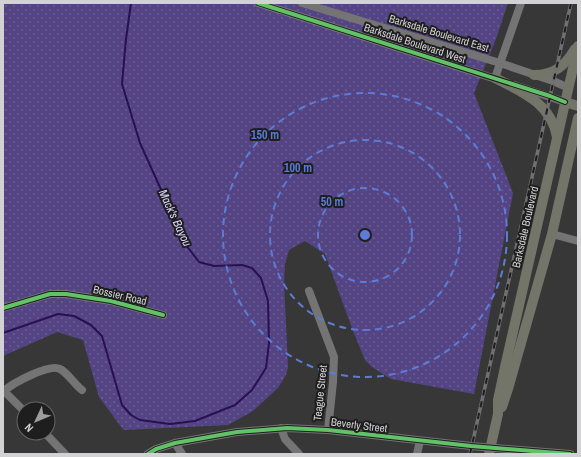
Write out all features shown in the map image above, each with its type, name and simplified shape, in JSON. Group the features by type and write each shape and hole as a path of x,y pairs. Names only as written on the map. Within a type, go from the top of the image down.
{"main road":[{"path":"534,74 545,74 558,69 567,62 578,45"},
{"name":"Barksdale Boulevard","path":"498,414 498,400 565,102 573,89 578,45"},
{"path":"494,78 532,98 541,105 552,120 557,139"},
{"path":"565,102 578,106"},
{"name":"Barksdale Boulevard","path":"490,451 498,414 507,393 552,234 578,118"},
{"path":"567,168 578,147"},
{"path":"536,230 552,234"}],"street":[{"name":"Barksdale Boulevard West","path":"258,3 565,102"},
{"name":"Barksdale Boulevard East","path":"302,3 500,63 573,89"},
{"path":"494,78 521,3"},
{"path":"552,234 578,240"},
{"name":"Teague Street","path":"308,291 334,357 328,430"},
{"name":"Bossier Road","path":"3,308 50,294 66,294 111,301 163,315"},
{"path":"16,403 3,390 47,368 55,367 64,371 74,384 82,390"},
{"path":"281,428 282,435 285,440 299,454"},
{"name":"Beverly Street","path":"148,454 156,449 175,443 237,432 281,428 328,430 490,451 570,454"},
{"path":"53,441 65,454"},
{"path":"417,454 420,441"},
{"path":"175,443 182,454"}],"shaded area":[{"path":"3,3 508,3 496,39 474,93 513,193 474,394 391,379 372,367 365,360 325,254 305,241 289,250 285,264 284,283 288,367 286,375 278,388 253,411 228,425 124,430 99,397 83,340 57,332 3,356"}],"waterway":[{"name":"Mack's Bayou","path":"3,333 58,314 74,316 91,325 102,336 122,405 131,415 140,420 170,424 195,421 235,405 252,390 266,368 269,343 268,301 261,278 252,268 242,265 214,266 199,262 186,245 140,143 122,84 131,3"}],"railway":[{"path":"470,454 571,3"}],"cycle path":[{"path":"258,3 565,102"},
{"path":"3,308 50,294 66,294 111,301 163,315"},
{"path":"148,454 156,449 175,443 237,432 287,428 328,430 471,446 570,454"}]}
